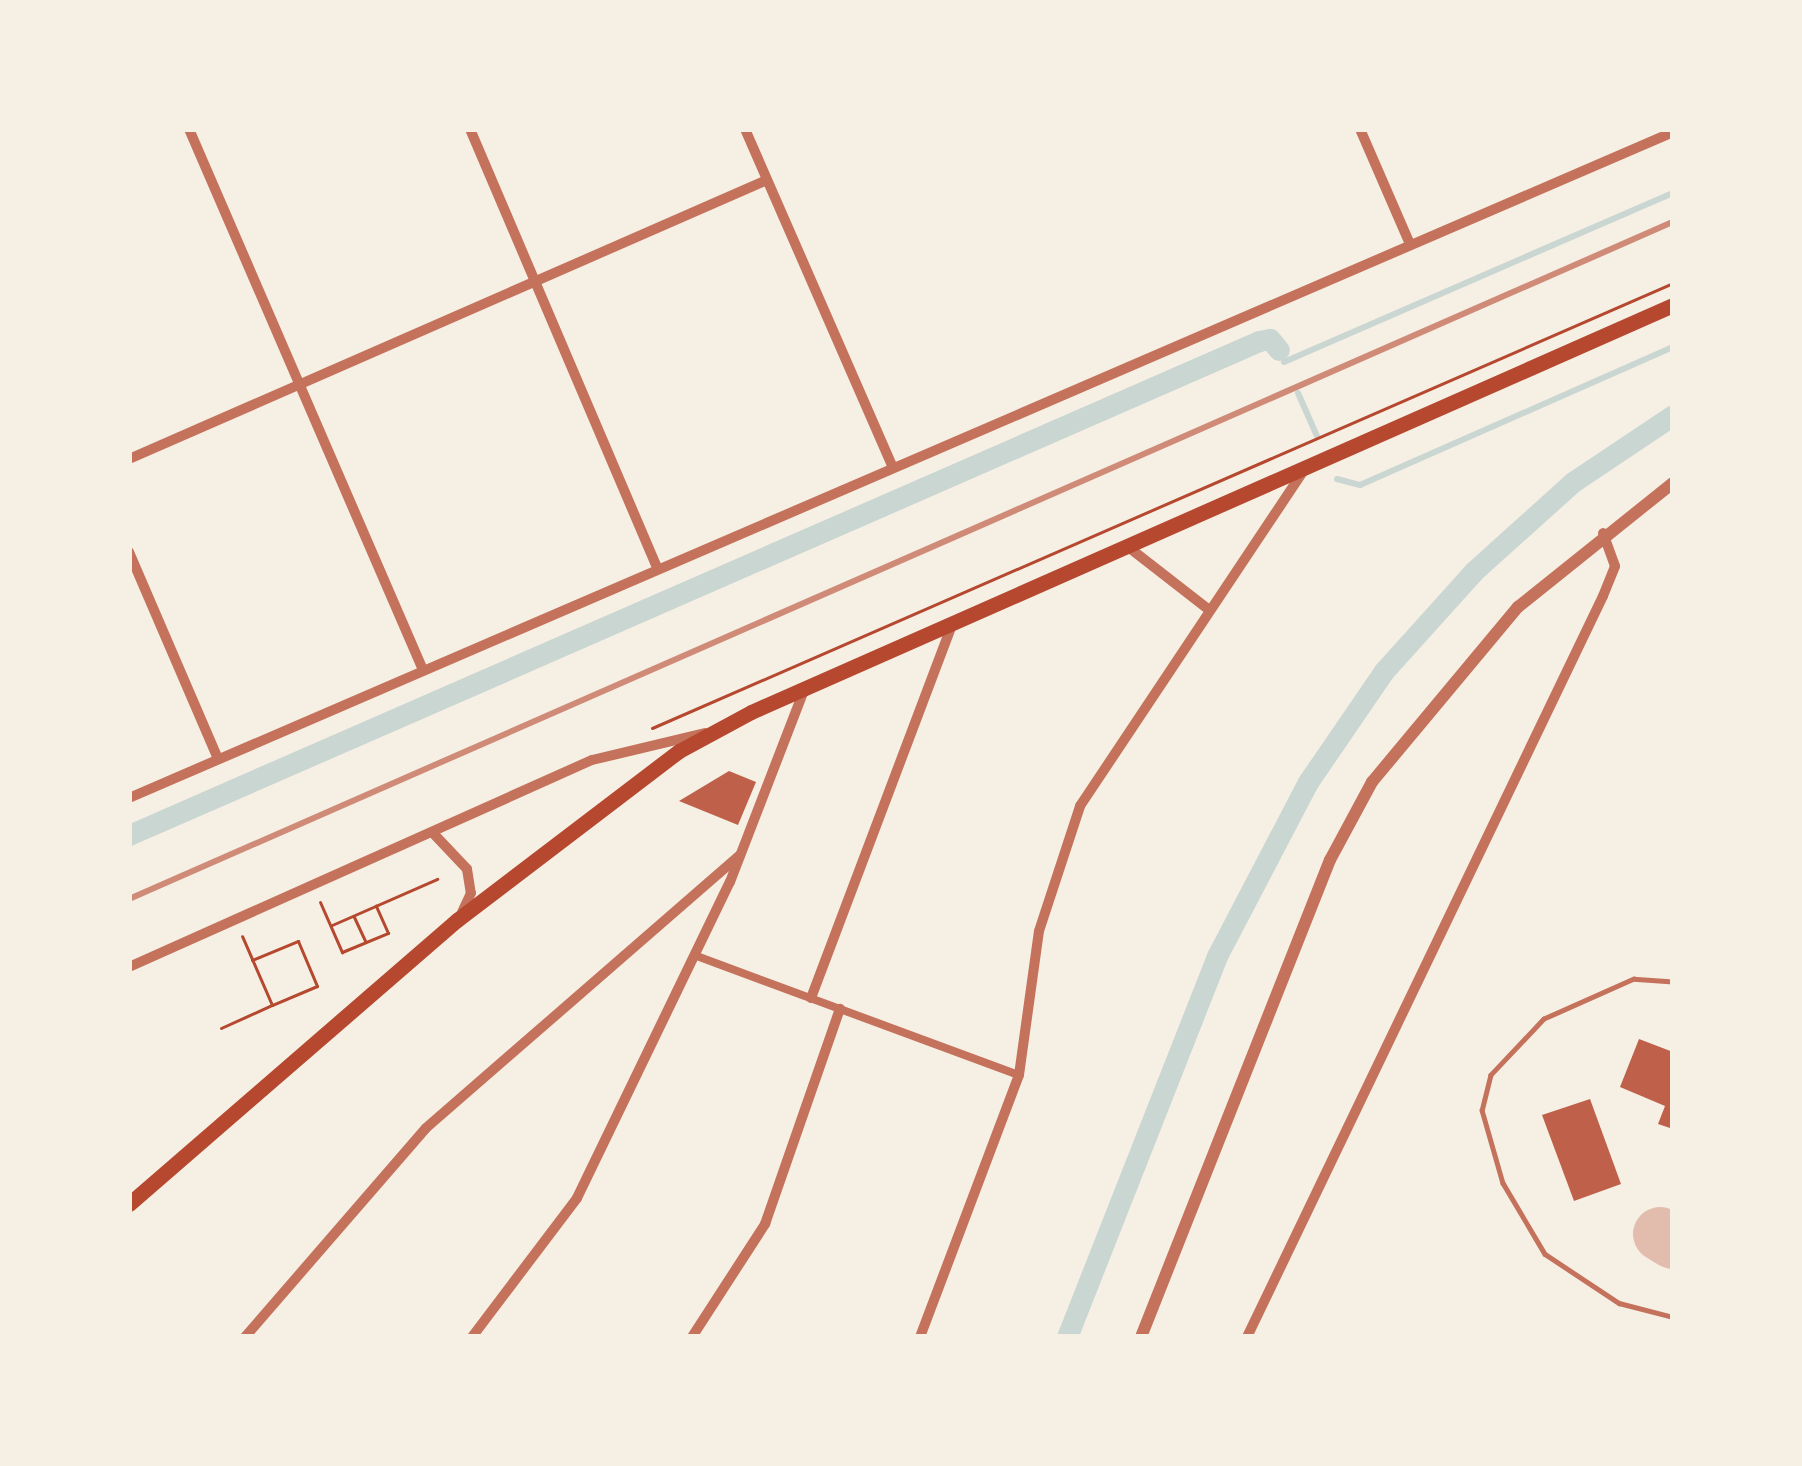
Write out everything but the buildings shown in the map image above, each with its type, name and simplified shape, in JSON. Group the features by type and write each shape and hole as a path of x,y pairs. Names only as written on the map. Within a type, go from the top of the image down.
{"main road":[{"path":"129,1204 457,920 605,801 715,731 1673,305"}],"street":[{"path":"189,129 423,670"},
{"path":"470,129 657,568"},
{"path":"746,129 892,466"},
{"path":"1360,129 1411,244"},
{"path":"129,798 1673,132"},
{"path":"129,459 767,180"},
{"path":"920,1337 1019,1075 1039,931 1067,834 1208,609 1307,466"},
{"path":"1141,1337 1350,821 1452,679 1517,607 1603,533 1673,483"},
{"path":"1246,1337 1603,596 1615,566 1603,533"},
{"path":"1127,546 1208,609"},
{"path":"129,552 218,759"},
{"path":"811,998 953,623"},
{"path":"472,1337 565,1220 743,853 805,688"},
{"path":"129,967 615,752 715,731"},
{"path":"432,832 467,868 470,893 457,920"},
{"path":"245,1337 426,1128 743,853"},
{"path":"693,954 1019,1075"},
{"path":"692,1337 746,1264 774,1204 839,1009"}],"lane":[{"path":"1673,982 1634,979 1544,1018 1491,1075 1482,1110 1503,1183 1545,1254 1619,1303 1673,1317"}],"path":[{"path":"633,737 1673,284"},
{"path":"330,926 437,879"},
{"path":"320,900 342,952 388,933 376,906"},
{"path":"353,916 365,943"},
{"path":"241,934 272,1005"},
{"path":"221,1028 317,986 298,940 252,960"}],"waterway":[{"path":"1284,362 1673,193"},
{"path":"129,835 1259,341 1270,339 1279,350"},
{"path":"1337,479 1360,485 1673,347"},
{"path":"1298,393 1317,436"},
{"path":"1067,1337 1217,956 1308,782 1384,671 1473,572 1573,482 1673,415"}],"taxiway":[{"path":"1660,1234 1673,1242"}],"railway":[{"path":"129,899 1673,222"}]}
